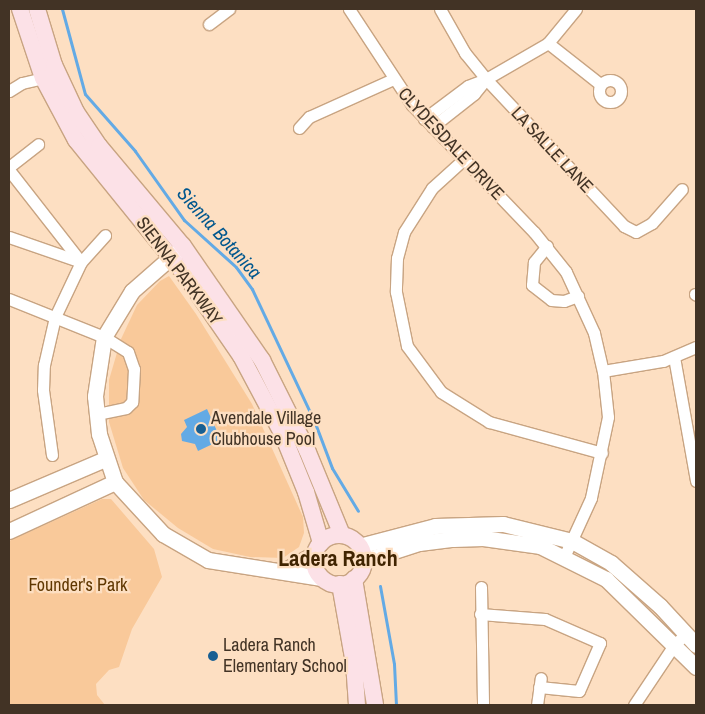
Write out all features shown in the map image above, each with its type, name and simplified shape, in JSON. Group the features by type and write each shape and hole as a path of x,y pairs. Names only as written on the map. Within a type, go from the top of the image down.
{"main road":[{"name":"SIENNA PARKWAY","path":"20,9 76,140 169,256 241,356 282,433 306,492 318,549 315,567 322,578"},
{"name":"SIENNA PARKWAY","path":"37,9 50,77 99,146 183,246 262,360 307,450 342,535"},
{"path":"318,549 334,535 342,535 361,554 347,582 357,705"},
{"path":"322,578 347,582"},
{"path":"347,582 375,705"}],"street":[{"path":"209,24 229,9"},
{"name":"CLYDESDALE DRIVE","path":"349,9 393,79 428,123 547,246 566,272 594,333 604,371 608,417 602,453 591,498 564,557"},
{"name":"LA SALLE LANE","path":"440,9 465,53 486,80 624,226 636,232 652,223 682,188"},
{"path":"428,123 474,94 486,80 548,44 576,9"},
{"path":"548,44 600,84"},
{"path":"9,91 22,83 50,77"},
{"path":"299,128 309,117 393,79"},
{"path":"38,144 9,168 81,262"},
{"path":"464,160 432,188 404,232 397,258 396,292 406,346 440,392 488,422 602,453"},
{"path":"52,455 43,390 44,364 55,317 81,262 105,235"},
{"path":"9,236 81,262"},
{"path":"183,246 169,256 132,291 104,337 96,396 97,414 106,458 115,482 163,534 192,552 229,566 283,571 322,578"},
{"path":"547,246 534,262 532,285 551,300 564,302 578,296"},
{"path":"9,299 104,337 128,352 133,364 134,392 132,402 126,408 97,414"},
{"path":"604,371 674,357 696,347"},
{"path":"674,357 696,481"},
{"path":"9,500 106,458"},
{"path":"9,531 115,482"},
{"path":"361,554 435,526 503,524 572,541 611,563 660,606 691,640 674,645 634,705"},
{"path":"361,554 419,543 483,538 540,546 606,580 696,667"},
{"path":"283,571 318,549"},
{"path":"481,587 483,705"},
{"path":"480,614 545,619 600,644 579,691 540,683 537,705"}],"green space":[{"path":"169,276 196,314 252,404 303,517 304,533 299,547 283,558 250,557 213,549 178,528 144,500 123,468 109,422 109,380 121,339 137,305 160,281"},
{"name":"Founder's Park","path":"102,499 111,499 154,549 162,577 132,629 119,667 109,670 96,684 97,695 105,705 9,705 9,541"}],"water":[{"name":"Avendale Village Clubhouse Pool","path":"207,409 221,440 198,451 195,444 182,441 181,434 187,427 184,420"}],"waterway":[{"name":"Sienna Botanica","path":"62,9 85,94 135,151 184,220 236,267 252,289 315,423 332,468 358,511"},
{"name":"Sienna Botanica","path":"380,586 394,664 396,705"}],"place":[{"name":"Avendale Village Clubhouse Pool","path":"201,429"},
{"name":"Ladera Ranch Elementary School","path":"213,656"}],"district":[{"name":"Ladera Ranch","path":"338,559"}]}
